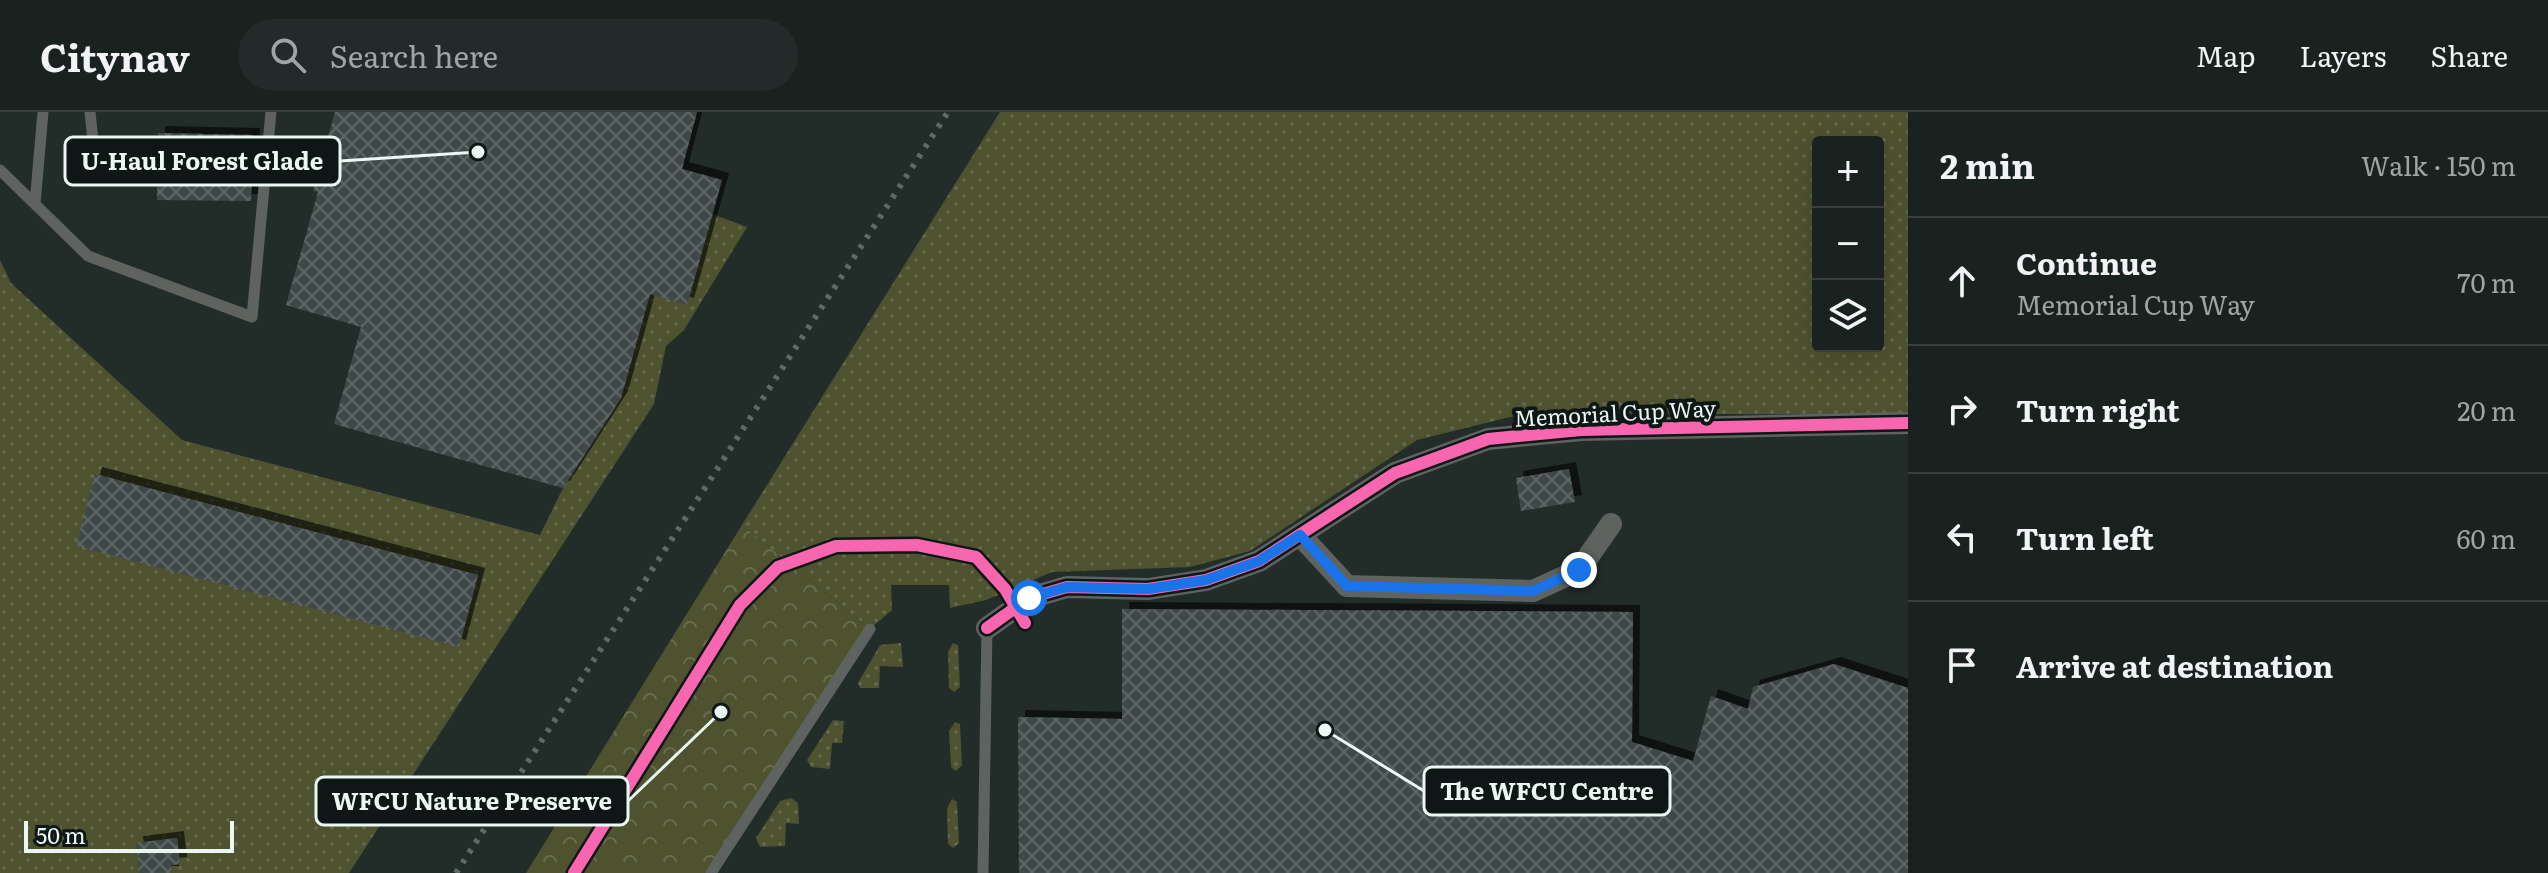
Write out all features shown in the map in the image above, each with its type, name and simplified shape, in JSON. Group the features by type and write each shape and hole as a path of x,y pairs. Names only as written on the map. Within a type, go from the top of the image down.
{"street":[{"name":"Memorial Cup Way","path":"987,628 1029,598 1067,587 1148,589 1206,580 1259,561 1395,473 1488,439 1581,430 1908,423"},
{"path":"1300,535 1347,586 1533,591 1579,570 1611,524"}],"lane":[{"path":"35,204 43,112"},
{"path":"90,112 94,151"},
{"path":"0,170 88,256 252,317 271,112"},
{"path":"983,873 987,628"},
{"path":"711,873 870,629"}],"green space":[{"path":"1000,112 1908,112 1908,415 1526,413 1417,440 1250,551 1190,567 1052,572 986,600 950,608 949,585 891,585 892,610 870,629 742,525"},
{"path":"712,214 747,227 684,330 666,346 654,404 349,873 0,873 0,260 11,283 182,440 540,535 563,488 621,398 650,294 687,304"},
{"path":"742,525 870,629 711,873 526,873"},
{"path":"901,643 903,667 880,666 879,688 860,688 858,683 880,645"},
{"path":"953,643 958,645 960,687 954,692 949,688 948,652"},
{"path":"833,720 844,721 842,743 832,743 830,769 811,767 807,760"},
{"path":"955,722 960,724 962,765 956,771 951,767 949,731"},
{"path":"791,798 798,803 799,824 786,823 785,846 760,847 756,838 780,801"},
{"path":"952,799 957,802 959,843 953,848 948,844 947,809"}],"building":[{"path":"335,112 697,112 682,169 722,180 687,305 650,294 621,398 563,488 334,424 361,327 286,305 318,192 313,191"},
{"path":"158,133 253,135 251,201 157,200"},
{"path":"1569,469 1575,502 1521,511 1516,478"},
{"path":"95,474 478,575 459,647 76,546"},
{"path":"1122,609 1633,612 1632,742 1693,761 1711,696 1748,709 1753,687 1834,664 1908,688 1908,873 1019,873 1018,717 1122,719"},
{"path":"177,838 180,864 171,865 172,873 139,873 136,843"}],"railway":[{"path":"456,873 948,112"}],"cycle path":[{"path":"987,628 1029,598 1067,587 1148,589 1206,580 1259,561 1395,473 1488,439 1581,430 1908,423"},
{"path":"574,873 740,605 778,567 836,546 917,545 976,557 1005,589 1025,623"}],"place":[{"name":"U-Haul Forest Glade","path":"478,152"},
{"name":"WFCU Nature Preserve","path":"721,712"},
{"name":"The WFCU Centre","path":"1325,730"}],"route":[{"path":"1029,598 1067,587 1148,589 1206,580 1259,561 1300,535 1347,586 1533,591 1579,570"}]}
